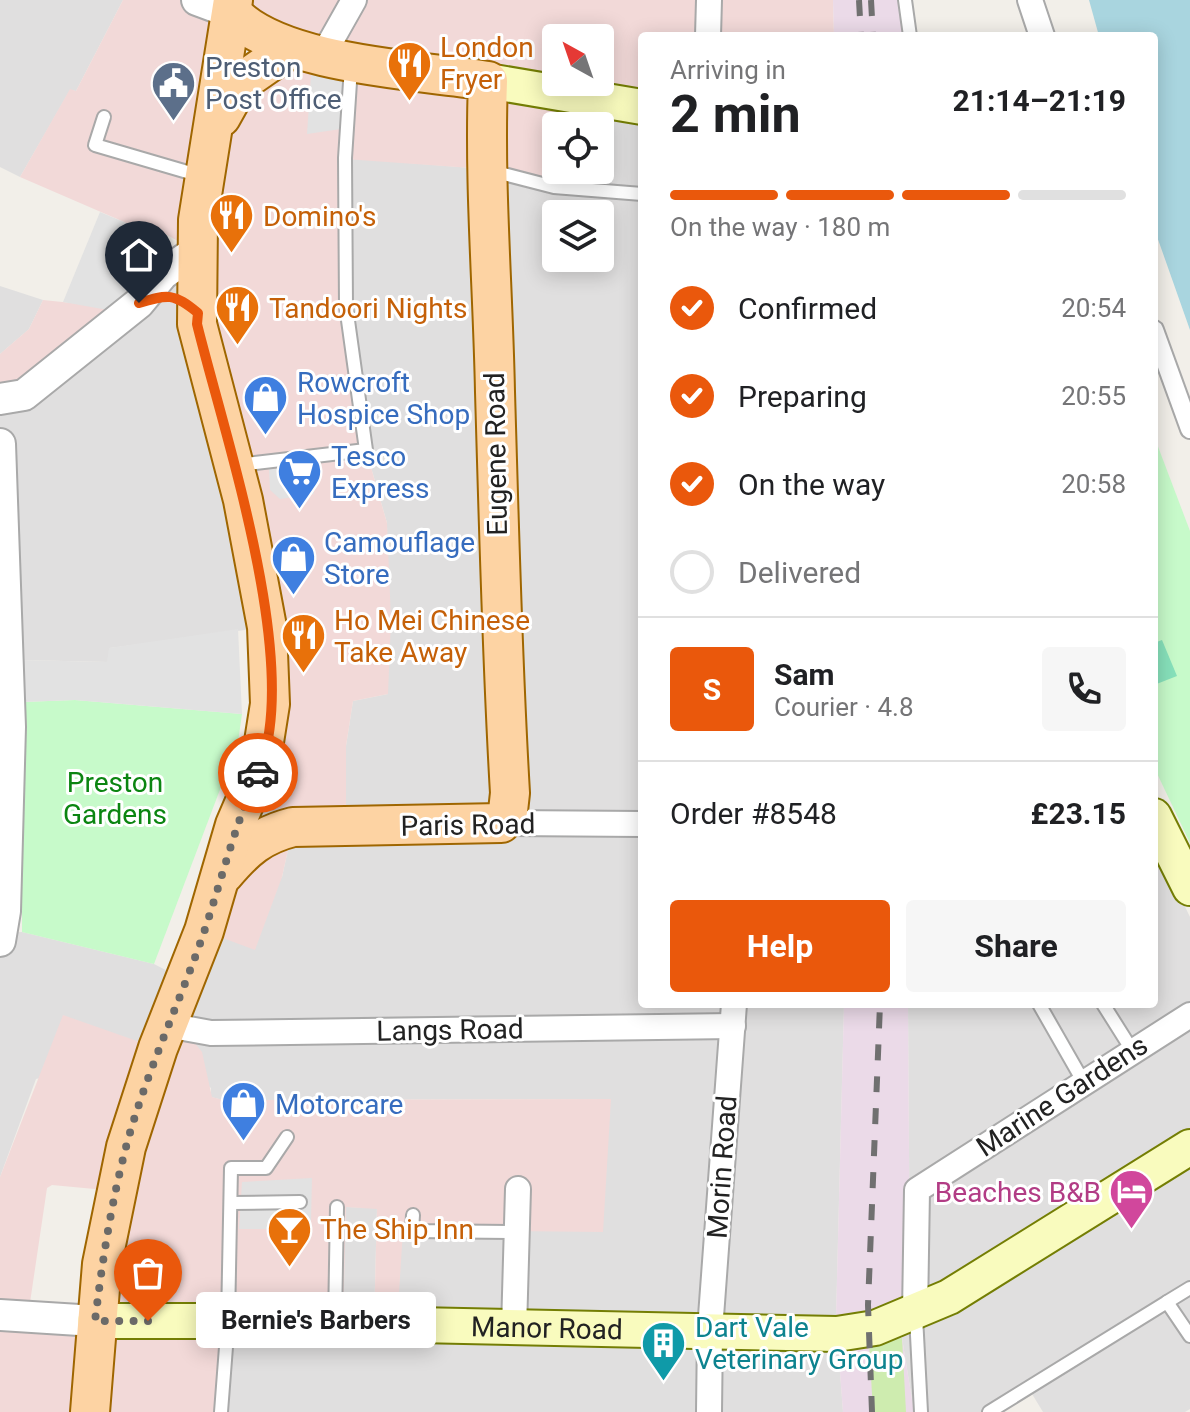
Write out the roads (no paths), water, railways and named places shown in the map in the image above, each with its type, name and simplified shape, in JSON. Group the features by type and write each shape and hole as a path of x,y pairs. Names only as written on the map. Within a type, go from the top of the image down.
{"main road":[{"path":"232,6 245,28 321,55 638,106"},
{"path":"232,6 196,251 198,313 209,376 234,466 267,627 270,704 260,767 261,792 275,814 293,827"},
{"path":"214,134 240,83 321,55"},
{"name":"Eugene Road","path":"488,81 485,169 495,389 499,604 510,793 508,811 501,823"},
{"path":"90,1412 102,1264 126,1147 167,1025 196,955 235,825 260,767"},
{"name":"Paris Road","path":"219,880 255,841 293,827 501,823"},
{"path":"1158,824 1190,888"},
{"name":"Manor Road","path":"95,1321 837,1334 875,1328 949,1297 1190,1147"}],"street":[{"path":"197,0 232,6"},
{"path":"321,55 354,0"},
{"path":"708,32 709,0"},
{"path":"1030,0 1041,32"},
{"path":"0,399 24,395 139,303 163,274 196,251"},
{"path":"139,303 160,296 179,297 198,313"},
{"path":"1158,341 1190,429"},
{"path":"0,444 5,716 5,911 0,941"},
{"name":"Paris Road","path":"501,823 638,824"},
{"name":"Langs Road","path":"167,1025 211,1033 734,1015"},
{"name":"Morin Road","path":"709,1412 710,1330 734,1015"},
{"name":"Marine Gardens","path":"915,1313 917,1190 1190,1015"},
{"path":"514,1329 518,1189"},
{"path":"0,1315 95,1321"}],"lane":[{"path":"905,0 909,32"},
{"path":"234,466 366,450 346,306 345,158 321,55"},
{"path":"104,117 95,145 206,177"},
{"path":"485,169 554,187 638,194"},
{"path":"1041,1008 1083,1081"},
{"path":"1106,1008 1132,1050"},
{"path":"221,1412 228,1321 231,1168 266,1168 287,1137"},
{"path":"232,1203 300,1202"},
{"path":"335,1325 337,1207"},
{"path":"413,1215 412,1231 517,1232"},
{"path":"989,1412 1190,1288"},
{"path":"1167,1302 1190,1336"},
{"path":"915,1313 921,1412"}],"water":[{"path":"1089,0 1190,0 1190,330 1158,239 1158,32 1098,32"}],"railway":[{"path":"859,0 861,32"},
{"path":"871,0 873,32"},
{"path":"872,1412 868,1305 880,1008"}],"place":[{"name":"London Fryer","path":"409,102"},
{"name":"Preston Post Office","path":"174,122"},
{"name":"Domino's","path":"232,255"},
{"name":"Tandoori Nights","path":"238,347"},
{"name":"Rowcroft Hospice Shop","path":"266,437"},
{"name":"Tesco Express","path":"300,511"},
{"name":"Camouflage Store","path":"293,597"},
{"name":"Ho Mei Chinese Take Away","path":"303,675"},
{"name":"Motorcare","path":"244,1143"},
{"name":"Beaches B&B","path":"1132,1231"},
{"name":"The Ship Inn","path":"289,1268"},
{"name":"Bernie's Barbers","path":"148,1321"},
{"name":"Dart Vale Veterinary Group","path":"664,1382"}],"park label":[{"name":"Preston Gardens","path":"115,798"}]}
